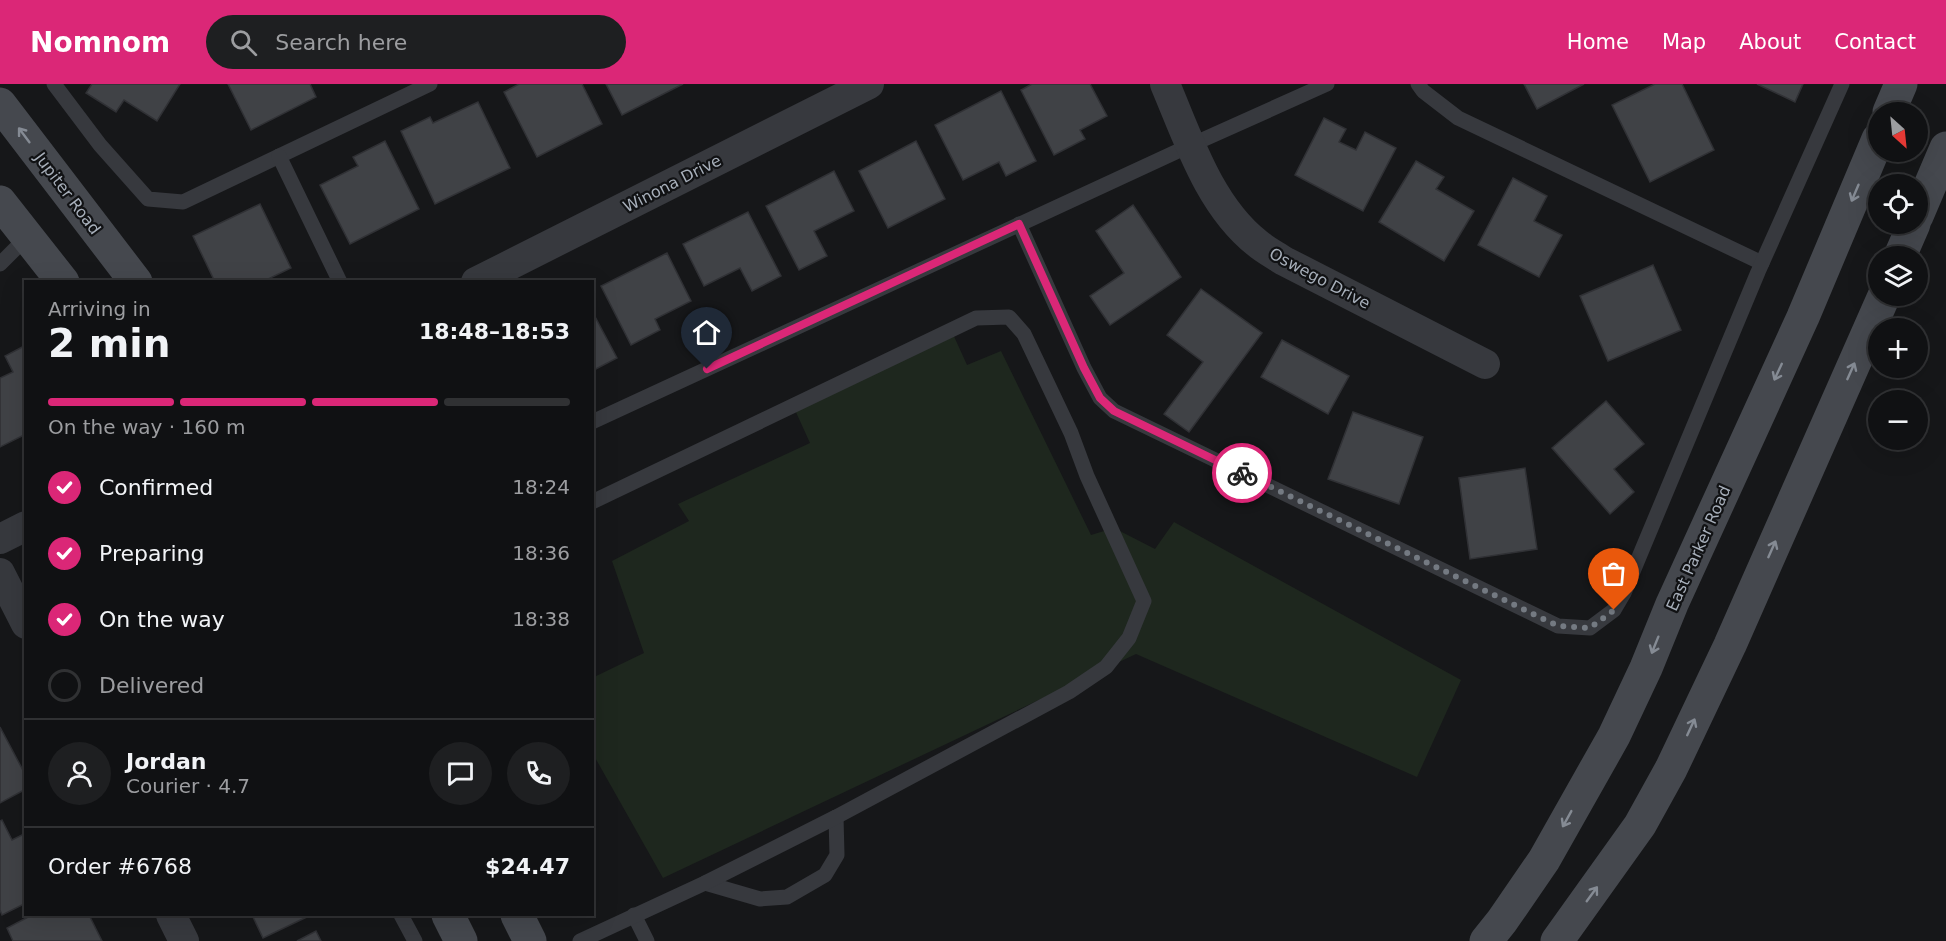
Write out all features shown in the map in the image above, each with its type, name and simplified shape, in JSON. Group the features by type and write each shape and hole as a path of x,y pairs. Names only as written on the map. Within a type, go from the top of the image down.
{"main road":[{"path":"1893,102 1901,84"},
{"name":"Jupiter Road","path":"0,104 134,280"},
{"path":"1928,190 1946,148"},
{"name":"East Parker Road","path":"1486,941 1544,860 1614,736 1803,317 1868,162"},
{"path":"0,202 61,280"},
{"path":"1557,941 1640,825 1671,769 1730,645 1880,306"},
{"path":"448,916 461,941"},
{"path":"518,916 530,941"}],"street":[{"name":"Winona Drive","path":"480,280 869,84"},
{"name":"Oswego Drive","path":"1165,84 1191,145 1226,211 1256,243 1284,261 1485,364"},
{"path":"0,538 24,527"},
{"path":"0,573 24,620"},
{"path":"172,916 184,941"}],"lane":[{"path":"54,84 100,145 148,199 183,202 430,84"},
{"path":"594,421 1327,84"},
{"path":"1418,84 1423,91 1458,118 1762,263"},
{"path":"1019,224 1084,368 1100,398 1114,411 1558,626 1590,628 1614,610 1624,593 1762,263 1842,84"},
{"path":"279,156 339,280"},
{"path":"0,264 27,237"},
{"path":"580,941 705,883 836,817 1069,692 1106,667 1129,638 1144,601 1087,476 1071,433 1024,334 1010,317 976,318 594,501"},
{"path":"705,883 760,899 787,897 825,875 837,855 836,817"},
{"path":"634,915 647,941"},
{"path":"402,916 415,941"}],"shaded area":[{"path":"952,332 967,365 1001,351 1091,535 1114,528 1155,549 1174,522 1461,680 1417,777 1136,654 663,878 594,756 594,677 644,653 612,561 689,521 678,504 810,443 790,399"}],"building":[{"path":"92,84 180,84 157,121 124,100 116,112 86,93"},
{"path":"228,84 310,84 316,97 251,130"},
{"path":"519,84 582,84 602,124 537,157 504,92"},
{"path":"606,84 683,84 622,115"},
{"path":"1032,84 1090,84 1107,116 1080,130 1085,139 1054,155 1021,90"},
{"path":"1524,84 1584,84 1537,109"},
{"path":"1655,84 1682,84 1714,150 1650,182 1612,105"},
{"path":"1757,84 1803,84 1795,102"},
{"path":"1001,91 1036,161 1006,176 999,162 963,180 935,125"},
{"path":"478,102 510,168 435,204 401,131 430,117 433,123"},
{"path":"1324,118 1346,129 1339,142 1356,150 1365,132 1396,148 1363,211 1295,175"},
{"path":"385,141 419,209 350,244 320,185 358,166 353,157"},
{"path":"916,141 945,199 888,228 859,171"},
{"path":"1416,161 1444,177 1436,189 1474,211 1444,261 1379,222"},
{"path":"834,171 854,211 814,231 827,256 799,270 766,206"},
{"path":"1513,178 1547,196 1534,221 1562,235 1539,277 1478,245"},
{"path":"260,204 291,268 266,280 214,280 193,236"},
{"path":"1133,205 1181,277 1110,325 1090,296 1124,273 1096,231"},
{"path":"748,212 781,276 752,291 740,268 704,286 683,244"},
{"path":"667,253 691,301 655,319 660,330 631,345 601,286"},
{"path":"1653,265 1681,330 1608,361 1580,296"},
{"path":"1201,289 1262,333 1189,432 1164,414 1203,362 1167,335"},
{"path":"594,315 617,358 594,370"},
{"path":"1282,340 1349,376 1328,414 1261,377"},
{"path":"24,346 24,435 0,447 0,378 13,372 5,356"},
{"path":"1606,401 1644,444 1614,469 1634,492 1610,514 1552,448"},
{"path":"1353,412 1423,437 1399,504 1328,479"},
{"path":"1525,468 1537,549 1470,559 1459,478"},
{"path":"0,727 24,772 24,790 0,803"},
{"path":"2,820 12,840 24,834 24,904 2,915 0,910 0,821"},
{"path":"30,916 90,916 102,941 13,941 7,928"},
{"path":"252,916 309,916 263,938"},
{"path":"316,931 321,941 297,941"}],"way so far":[{"path":"1242,473 1558,626 1590,628 1614,610"}],"route":[{"path":"707,369 1019,224 1084,368 1100,398 1114,411 1242,473"}]}
